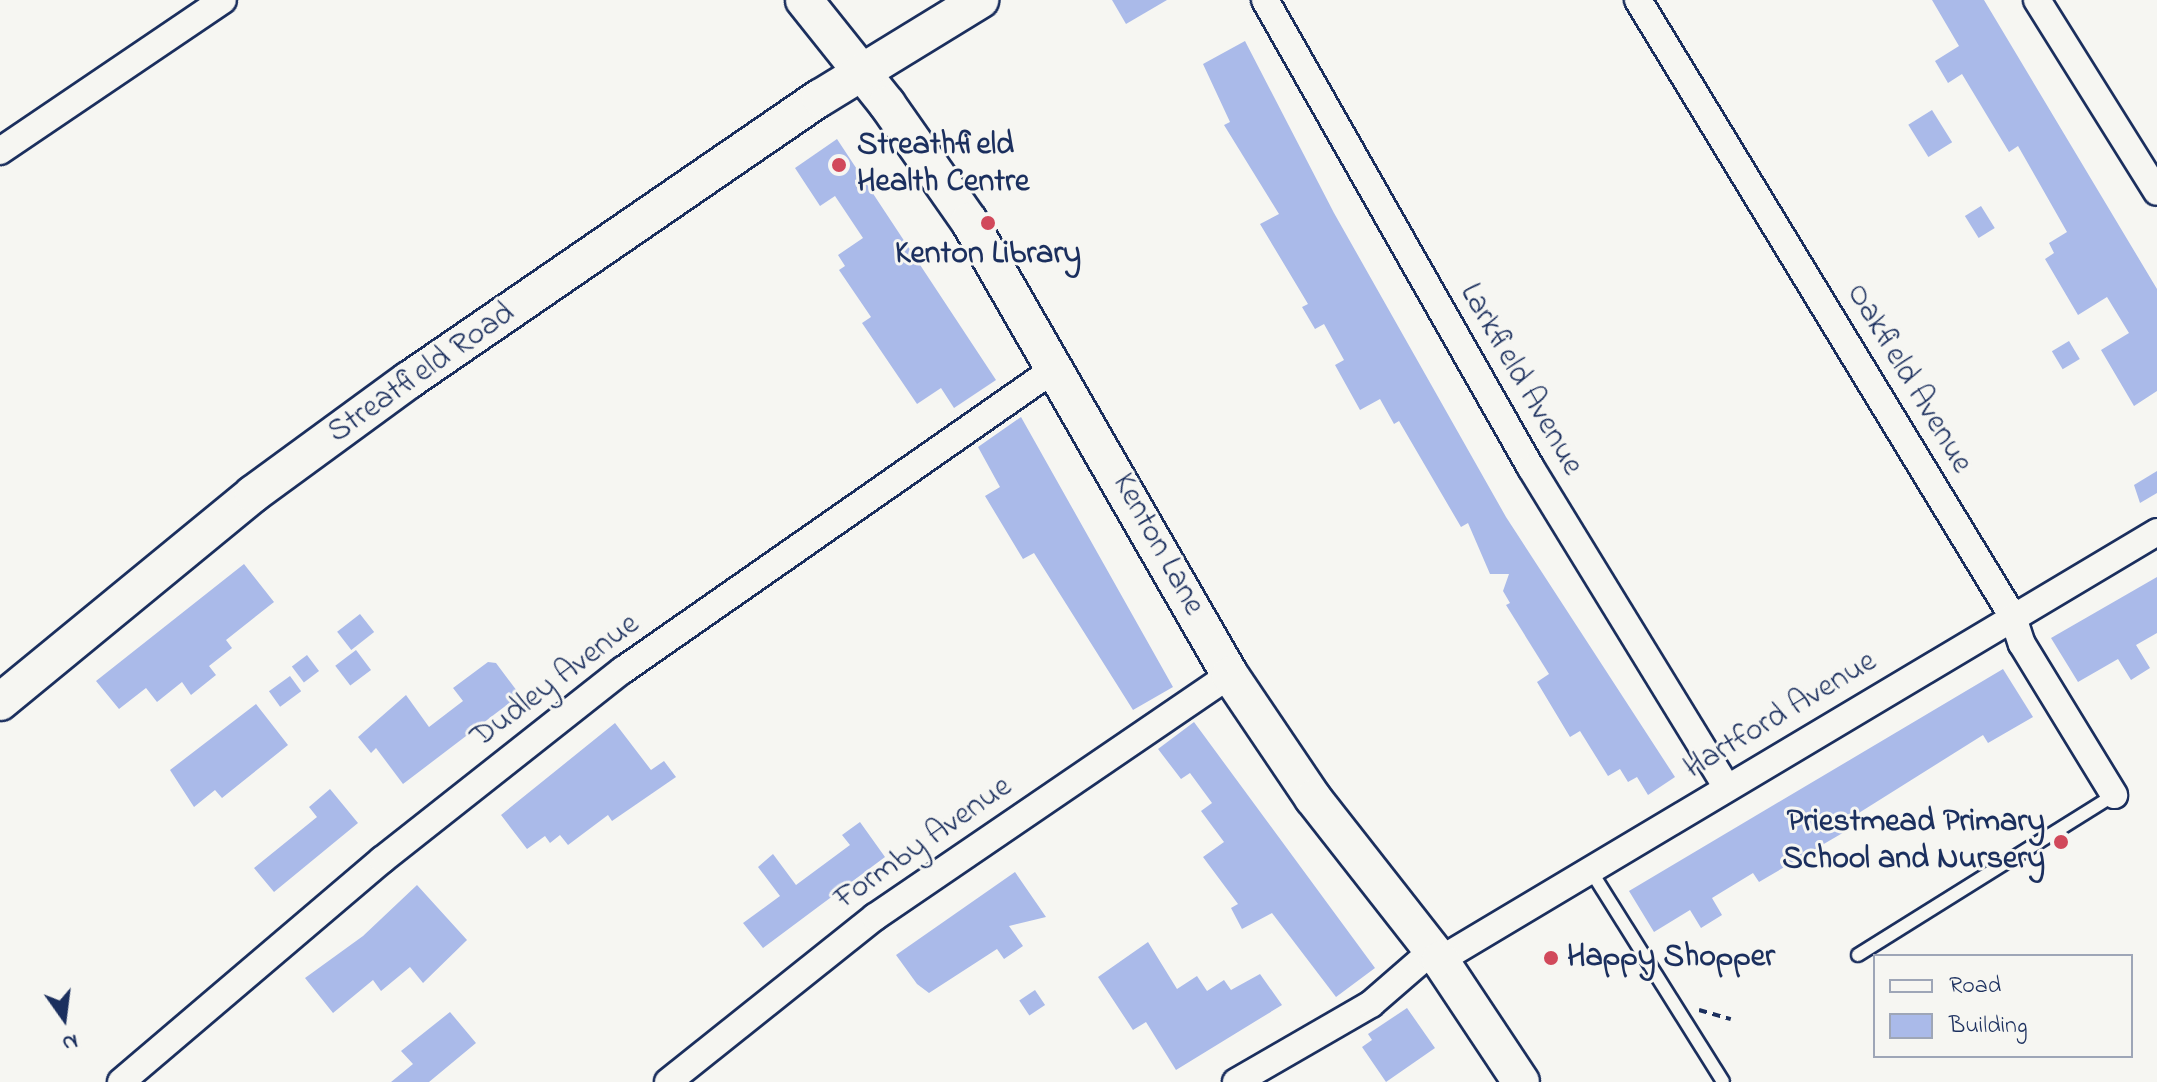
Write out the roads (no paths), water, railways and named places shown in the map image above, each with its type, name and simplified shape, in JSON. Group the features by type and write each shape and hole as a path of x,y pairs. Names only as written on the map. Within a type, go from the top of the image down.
{"street":[{"path":"0,151 223,0"},
{"name":"Kenton Lane","path":"804,0 863,71 969,221 1057,367 1230,675 1313,798 1436,956 1521,1082"},
{"name":"Streatfield Road","path":"0,702 277,477 863,71 980,0"},
{"name":"Larkfield Avenue","path":"1265,0 1531,468 1727,788"},
{"name":"Oakfield Avenue","path":"1638,0 2013,617 2022,644 2114,795"},
{"path":"2037,0 2157,192"},
{"name":"Dudley Avenue","path":"121,1082 382,860 623,670 1057,367"},
{"name":"Hartford Avenue","path":"1236,1082 1371,1004 1436,956 1727,788 2157,532"},
{"name":"Formby Avenue","path":"668,1082 875,917 1230,675"}],"lane":[{"path":"1858,955 2114,795"},
{"path":"1589,868 1723,1082"}],"place":[{"name":"Streathfield Health Centre","path":"839,165"},
{"name":"Kenton Library","path":"988,223"},
{"name":"Priestmead Primary School and Nursery","path":"2061,842"},
{"name":"Happy Shopper","path":"1551,958"}]}
